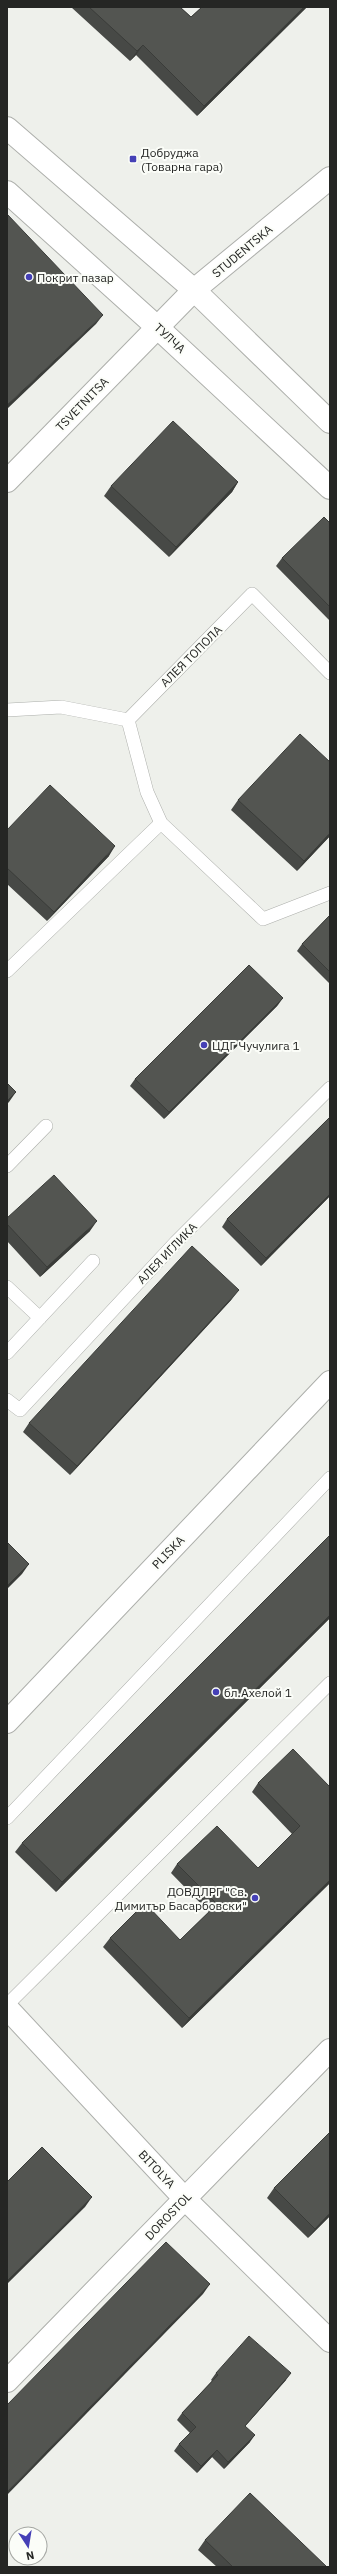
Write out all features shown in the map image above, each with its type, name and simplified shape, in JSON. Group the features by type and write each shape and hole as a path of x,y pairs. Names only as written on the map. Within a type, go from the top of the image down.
{"main road":[{"path":"7,128 194,290 330,422"},
{"name":"STUDENTSKA","path":"157,327 194,290 330,178"},
{"name":"ТУЛЧА","path":"7,192 157,327 330,488"},
{"name":"TSVETNITSA","path":"7,481 157,327"},
{"name":"PLISKA","path":"7,1722 330,1382"},
{"name":"BITOLYA","path":"7,2008 184,2199 330,2341"},
{"name":"DOROSTOL","path":"7,2381 330,2050"}],"lane":[{"name":"АЛЕЯ ТОПОЛА","path":"128,720 252,594 330,673"},
{"path":"7,710 61,707 128,720 147,792 160,823 263,919 330,893"},
{"path":"7,971 160,823"},
{"name":"АЛЕЯ ИГЛИКА","path":"7,1400 20,1410 176,1242 330,1088"},
{"path":"7,1166 46,1126"},
{"path":"7,1353 93,1262"},
{"path":"7,1287 40,1318"},
{"path":"7,1818 330,1478"},
{"path":"7,2005 330,1683"}],"building":[{"path":"89,7 180,7 191,17 202,7 304,7 204,106 143,45 137,51"},
{"name":"Покрит пазар","path":"7,214 103,315 7,405"},
{"path":"173,421 238,482 176,547 111,486"},
{"path":"324,517 330,523 330,607 282,558"},
{"path":"300,734 330,762 330,833 304,861 238,800"},
{"path":"50,785 115,846 54,912 7,868 7,830"},
{"path":"330,915 330,972 302,944"},
{"name":"ЦДГ Чучулига 1","path":"249,965 283,998 169,1112 135,1079"},
{"path":"7,1083 16,1092 7,1101"},
{"path":"330,1117 330,1194 266,1258 227,1219"},
{"path":"54,1175 97,1221 47,1267 7,1224 7,1218"},
{"path":"192,1246 239,1290 77,1466 29,1423"},
{"name":"бл.Ахелой 1","path":"330,1535 330,1615 62,1882 22,1843"},
{"path":"7,1542 29,1564 7,1586"},
{"name":"ДОВДЛРГ \"Св. Димитър Басарбовски\"","path":"293,1749 330,1787 330,1880 189,2018 110,1938 145,1903 180,1940 217,1904 177,1864 217,1826 258,1868 300,1826 258,1783"},
{"path":"330,2132 330,2213 315,2229 274,2188"},
{"path":"42,2147 92,2197 7,2281 7,2182"},
{"path":"166,2242 210,2284 7,2492 7,2405"},
{"path":"249,2336 291,2373 245,2426 255,2435 228,2462 217,2450 201,2466 179,2444 196,2427 182,2413 218,2375 216,2373"},
{"path":"250,2493 327,2567 233,2567 205,2540"}],"place":[{"name":"Добруджа (Товарна гара)","path":"133,159"},
{"name":"Покрит пазар","path":"29,277"},
{"name":"ЦДГ Чучулига 1","path":"204,1045"},
{"name":"бл.Ахелой 1","path":"216,1692"},
{"name":"ДОВДЛРГ \"Св. Димитър Басарбовски\"","path":"255,1898"}]}
